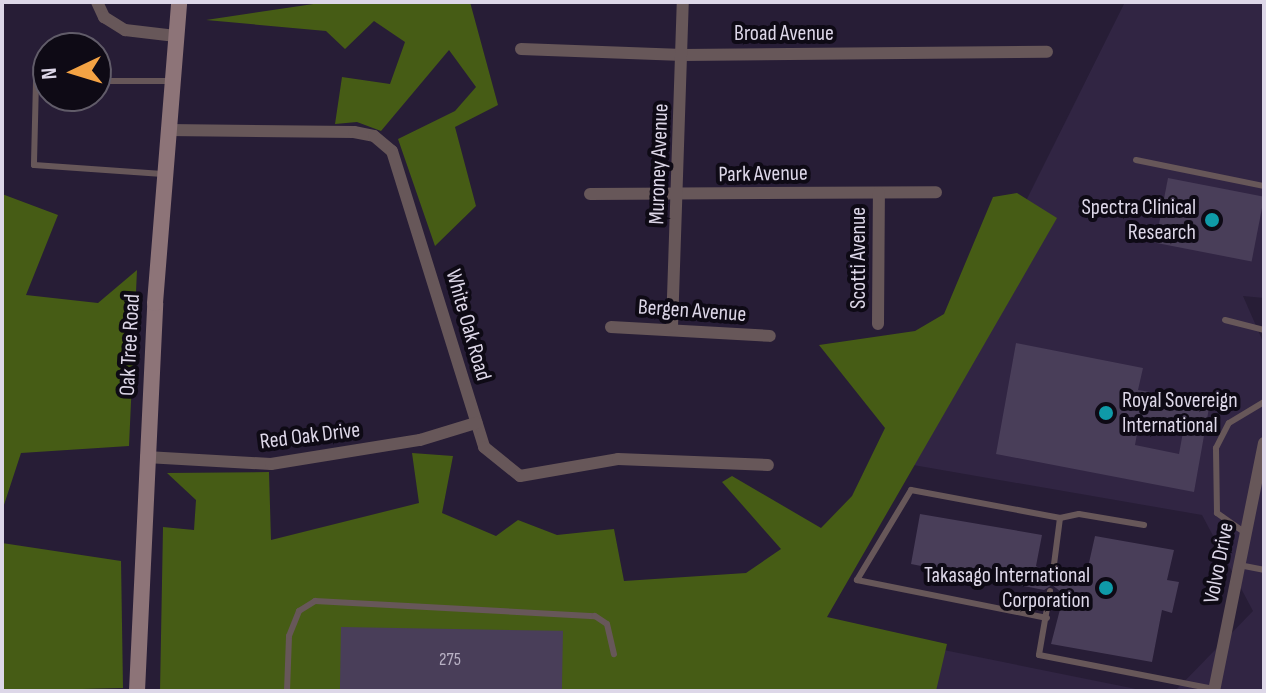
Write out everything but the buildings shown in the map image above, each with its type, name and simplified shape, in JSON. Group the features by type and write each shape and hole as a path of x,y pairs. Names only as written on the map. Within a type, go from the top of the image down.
{"street":[{"path":"97,2 104,17 125,30 176,36"},
{"name":"Oak Tree Road","path":"137,691 146,457 163,174 179,2"},
{"name":"Muroney Avenue","path":"672,327 683,2"},
{"name":"Broad Avenue","path":"521,49 683,55 1047,52"},
{"name":"White Oak Road","path":"167,130 354,132 374,136 392,151 484,447 520,476 618,459 768,465"},
{"name":"Park Avenue","path":"590,194 936,192"},
{"name":"Scotti Avenue","path":"878,324 879,193"},
{"name":"Bergen Avenue","path":"611,327 672,327 770,336"},
{"name":"Red Oak Drive","path":"146,457 271,464 420,440 476,423"},
{"name":"Volvo Drive","path":"1214,690 1262,467 1264,443"}],"lane":[{"path":"112,81 170,81"},
{"path":"35,112 34,165 163,174"},
{"path":"1136,160 1264,186"},
{"path":"1225,320 1264,330"},
{"path":"1246,532 1217,513 1216,448 1229,423 1264,402"},
{"path":"1047,618 857,580 911,490 1060,518 1079,514 1144,525"},
{"path":"1053,572 1060,518"},
{"path":"1239,565 1264,570"},
{"path":"1050,591 1039,655 1214,690"},
{"path":"287,691 289,636 299,611 315,601 595,616 607,624 614,654"}],"shaded area":[{"path":"1125,2 1264,2 1264,298 1243,296 1264,344 1264,691 1175,691 1253,611 1202,515 896,462"},
{"path":"815,624 1146,691 782,691"}],"green space":[{"path":"327,2 470,2 498,105 455,127 476,206 435,246 398,139 455,111 476,87 449,50 381,131 357,122 335,124 342,77 390,84 405,42 374,21 345,49 326,31 206,20"},
{"path":"1017,193 1057,218 827,617 947,644 936,691 160,691 163,527 194,530 196,500 167,473 269,472 271,540 419,503 412,453 453,456 442,513 496,536 518,520 557,535 614,529 624,581 746,573 781,549 722,482 732,476 821,528 852,496 885,428 819,345 915,331 944,314 993,197"},
{"path":"2,194 58,215 26,295 98,303 137,270 129,446 21,453 2,511"},
{"path":"2,543 121,561 123,688 2,691"}],"place":[{"name":"Spectra Clinical Research","path":"1212,220"},
{"name":"Royal Sovereign International","path":"1106,413"},
{"name":"Takasago International Corporation","path":"1106,588"}]}
